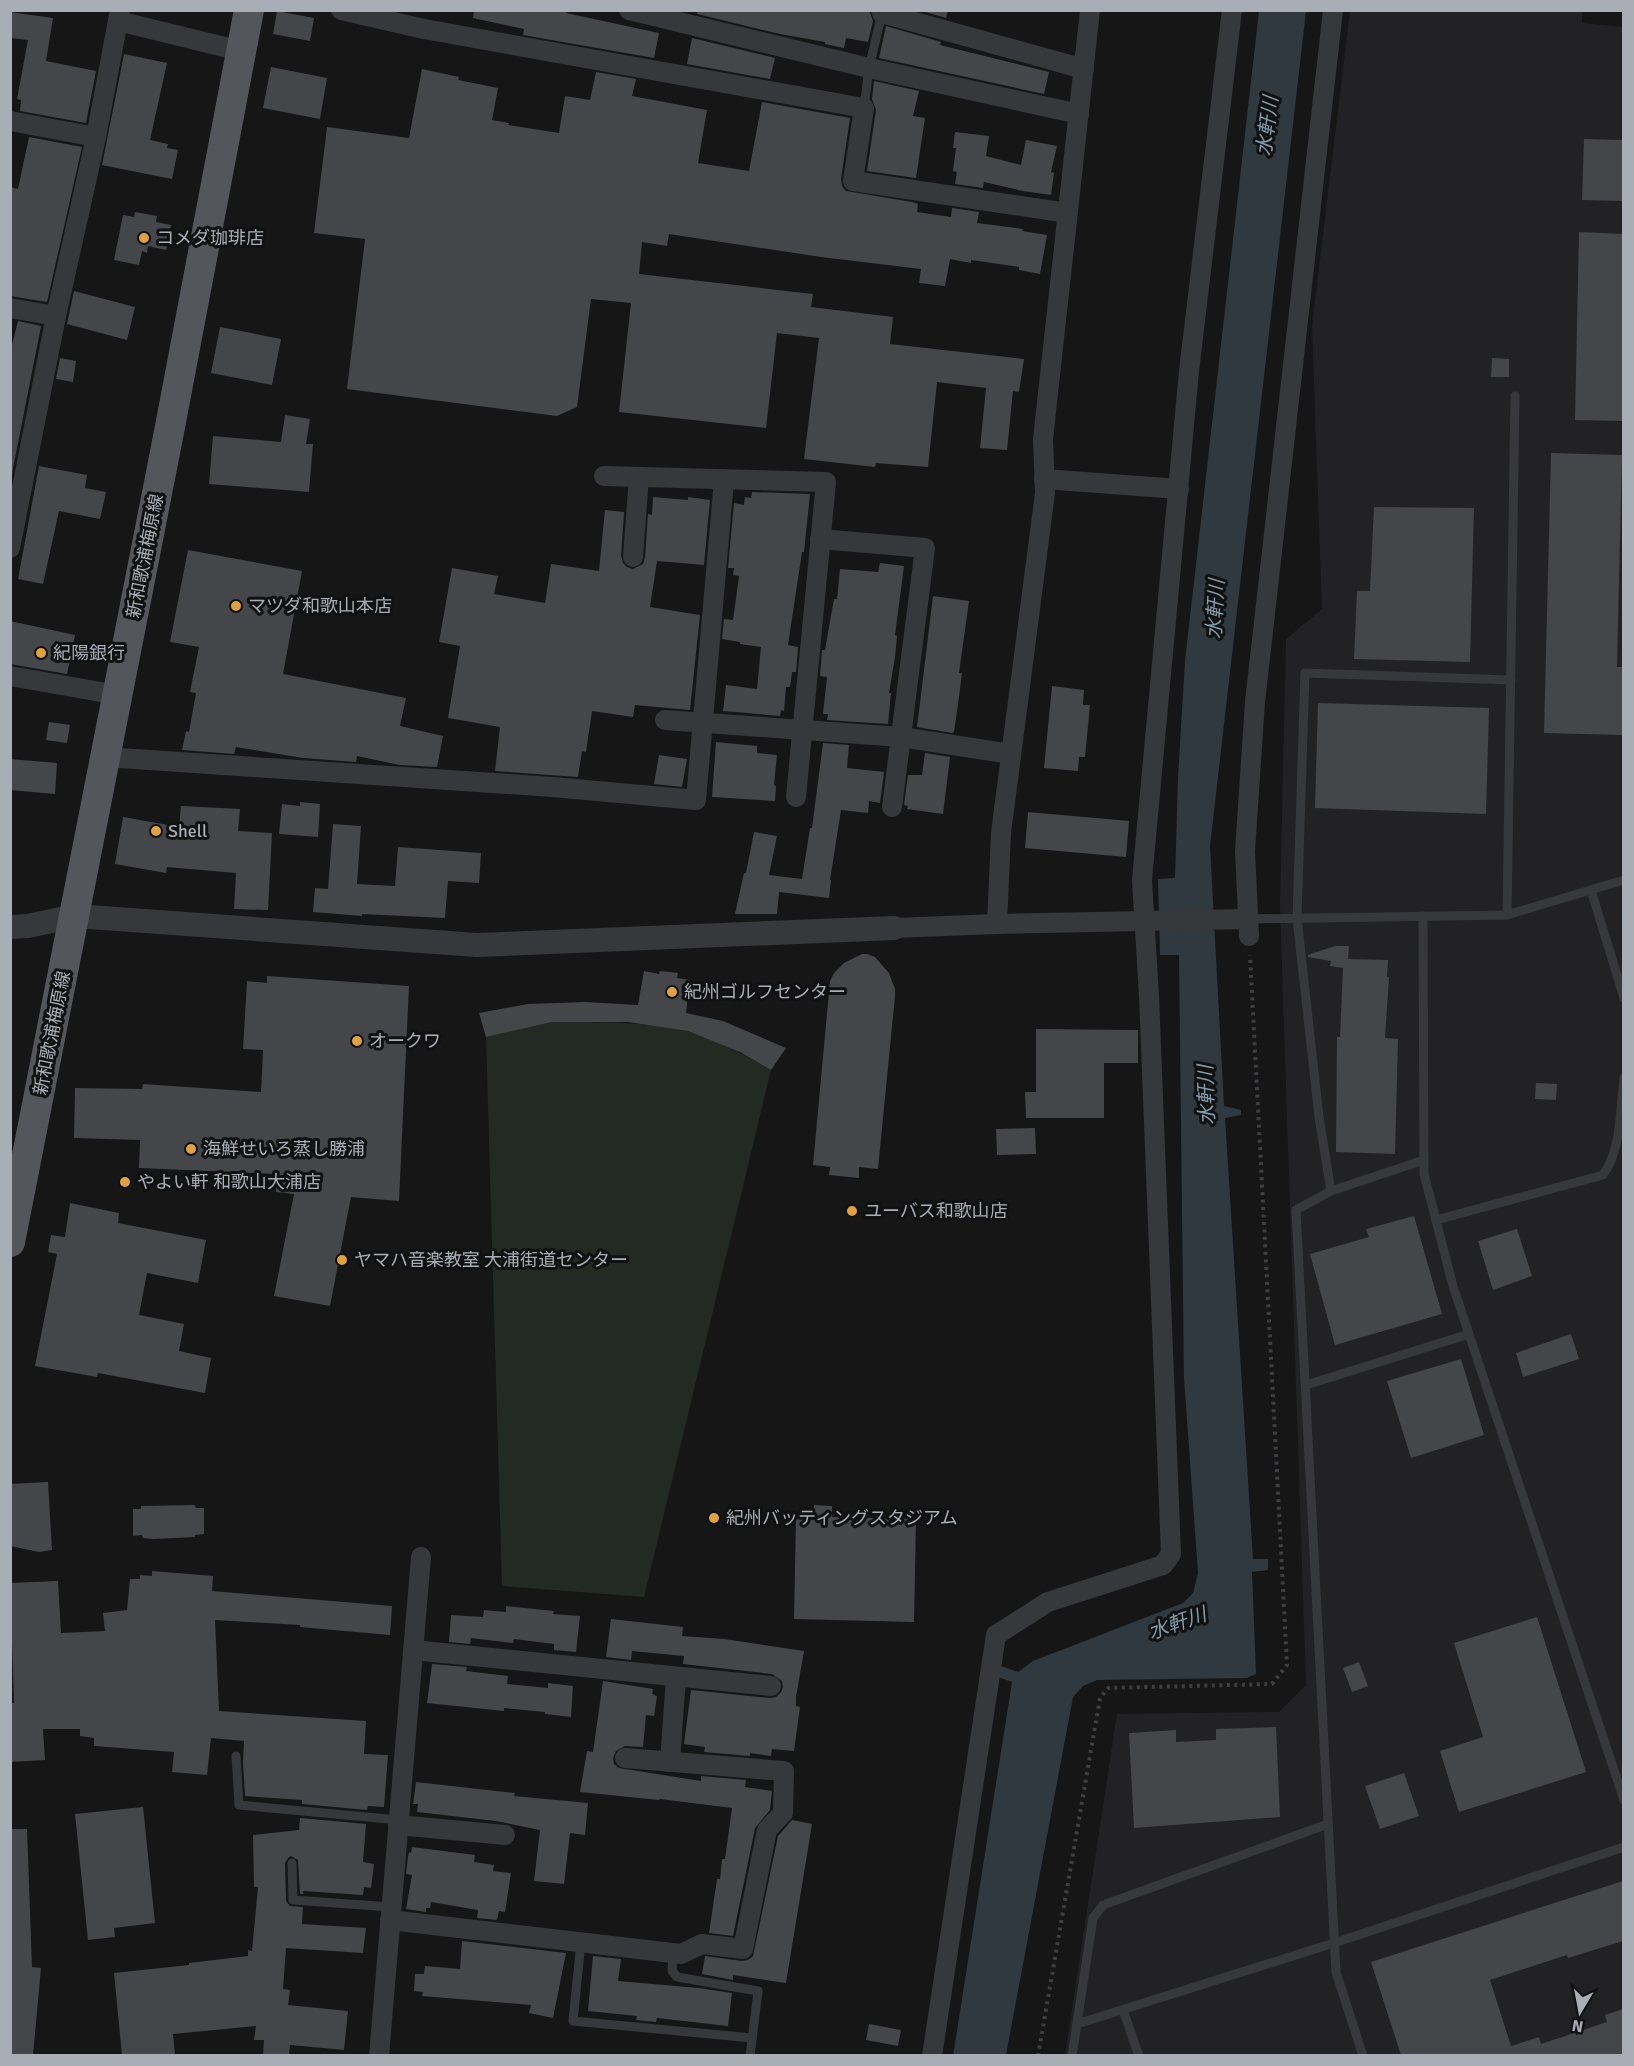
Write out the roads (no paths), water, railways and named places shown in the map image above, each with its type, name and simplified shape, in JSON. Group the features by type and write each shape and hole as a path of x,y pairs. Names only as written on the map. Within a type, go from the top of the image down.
{"main road":[{"name":"新和歌浦梅原線","path":"10,1242 170,432 249,10"}],"street":[{"path":"340,10 424,29 864,108 853,181 1068,213"},
{"path":"629,10 869,68 1078,114"},
{"path":"997,924 1001,833 1045,493 1043,439 1090,10"},
{"path":"932,2055 996,1635 1048,1602 1163,1565 1171,1554 1151,921 1142,880 1190,371 1232,10"},
{"path":"10,927 28,926 75,916 477,945 997,924 1151,921 1248,928 1245,851 1256,702 1333,10"},
{"path":"881,12 1084,69"},
{"path":"10,548 16,495 96,137 116,14 241,51"},
{"path":"10,121 96,137"},
{"path":"10,308 56,316"},
{"path":"604,476 826,482 796,796"},
{"path":"633,557 639,477"},
{"path":"1044,479 1179,489"},
{"path":"105,756 541,786 696,800 724,480"},
{"path":"820,538 925,548 892,807"},
{"path":"10,676 118,694"},
{"path":"666,720 901,736 1011,754"},
{"path":"379,2055 421,1557"},
{"path":"413,1650 771,1686"},
{"path":"670,1762 676,1677"},
{"path":"391,1913 580,1942 681,1954 702,1944 743,1949 767,1830 783,1813 784,1771 625,1758"},
{"path":"398,1823 506,1835"}],"lane":[{"path":"864,108 869,68 881,12"},
{"path":"1507,915 1515,396"},
{"path":"1331,1191 1319,1117 1297,918 1305,673 1511,680"},
{"path":"1248,928 1297,918 1507,915 1623,880"},
{"path":"1591,890 1623,998"},
{"path":"1423,916 1424,1174 1453,1286 1623,1800"},
{"path":"1436,1220 1603,1175 1610,1165 1617,1139 1623,1078"},
{"path":"1363,2055 1336,1972 1296,1210 1331,1191 1424,1160"},
{"path":"1306,1385 1469,1334"},
{"path":"236,1756 239,1805 398,1823"},
{"path":"1072,2055 1093,1918 1103,1905 1328,1824"},
{"path":"1077,2024 1334,1943 1623,1847"},
{"path":"292,1863 293,1900 391,1913"},
{"path":"580,1942 573,2021 752,2038"},
{"path":"673,1953 672,1971 677,1977 758,1991 750,2055"},
{"path":"1123,2010 1139,2055"}],"water":[{"name":"水軒川","path":"1259,11 1306,11 1210,846 1224,1106 1241,1110 1241,1115 1225,1118 1253,1559 1268,1559 1268,1570 1252,1572 1256,1674 1247,1678 1097,1680 1083,1686 1073,1697 1006,2055 953,2056 1012,1682 998,1677 1001,1666 1018,1672 1033,1661 1183,1603 1193,1593 1198,1573 1184,1378 1179,955 1160,955 1158,879 1175,878 1185,661"}],"place":[{"name":"コメダ珈琲店","path":"144,238"},
{"name":"マツダ和歌山本店","path":"236,606"},
{"name":"紀陽銀行","path":"41,653"},
{"name":"Shell","path":"156,831"},
{"name":"紀州ゴルフセンター","path":"672,992"},
{"name":"オークワ","path":"357,1041"},
{"name":"海鮮せいろ蒸し勝浦","path":"191,1149"},
{"name":"やよい軒 和歌山大浦店","path":"125,1182"},
{"name":"ユーバス和歌山店","path":"852,1211"},
{"name":"ヤマハ音楽教室 大浦街道センター","path":"342,1260"},
{"name":"紀州バッティングスタジアム","path":"714,1518"}]}
